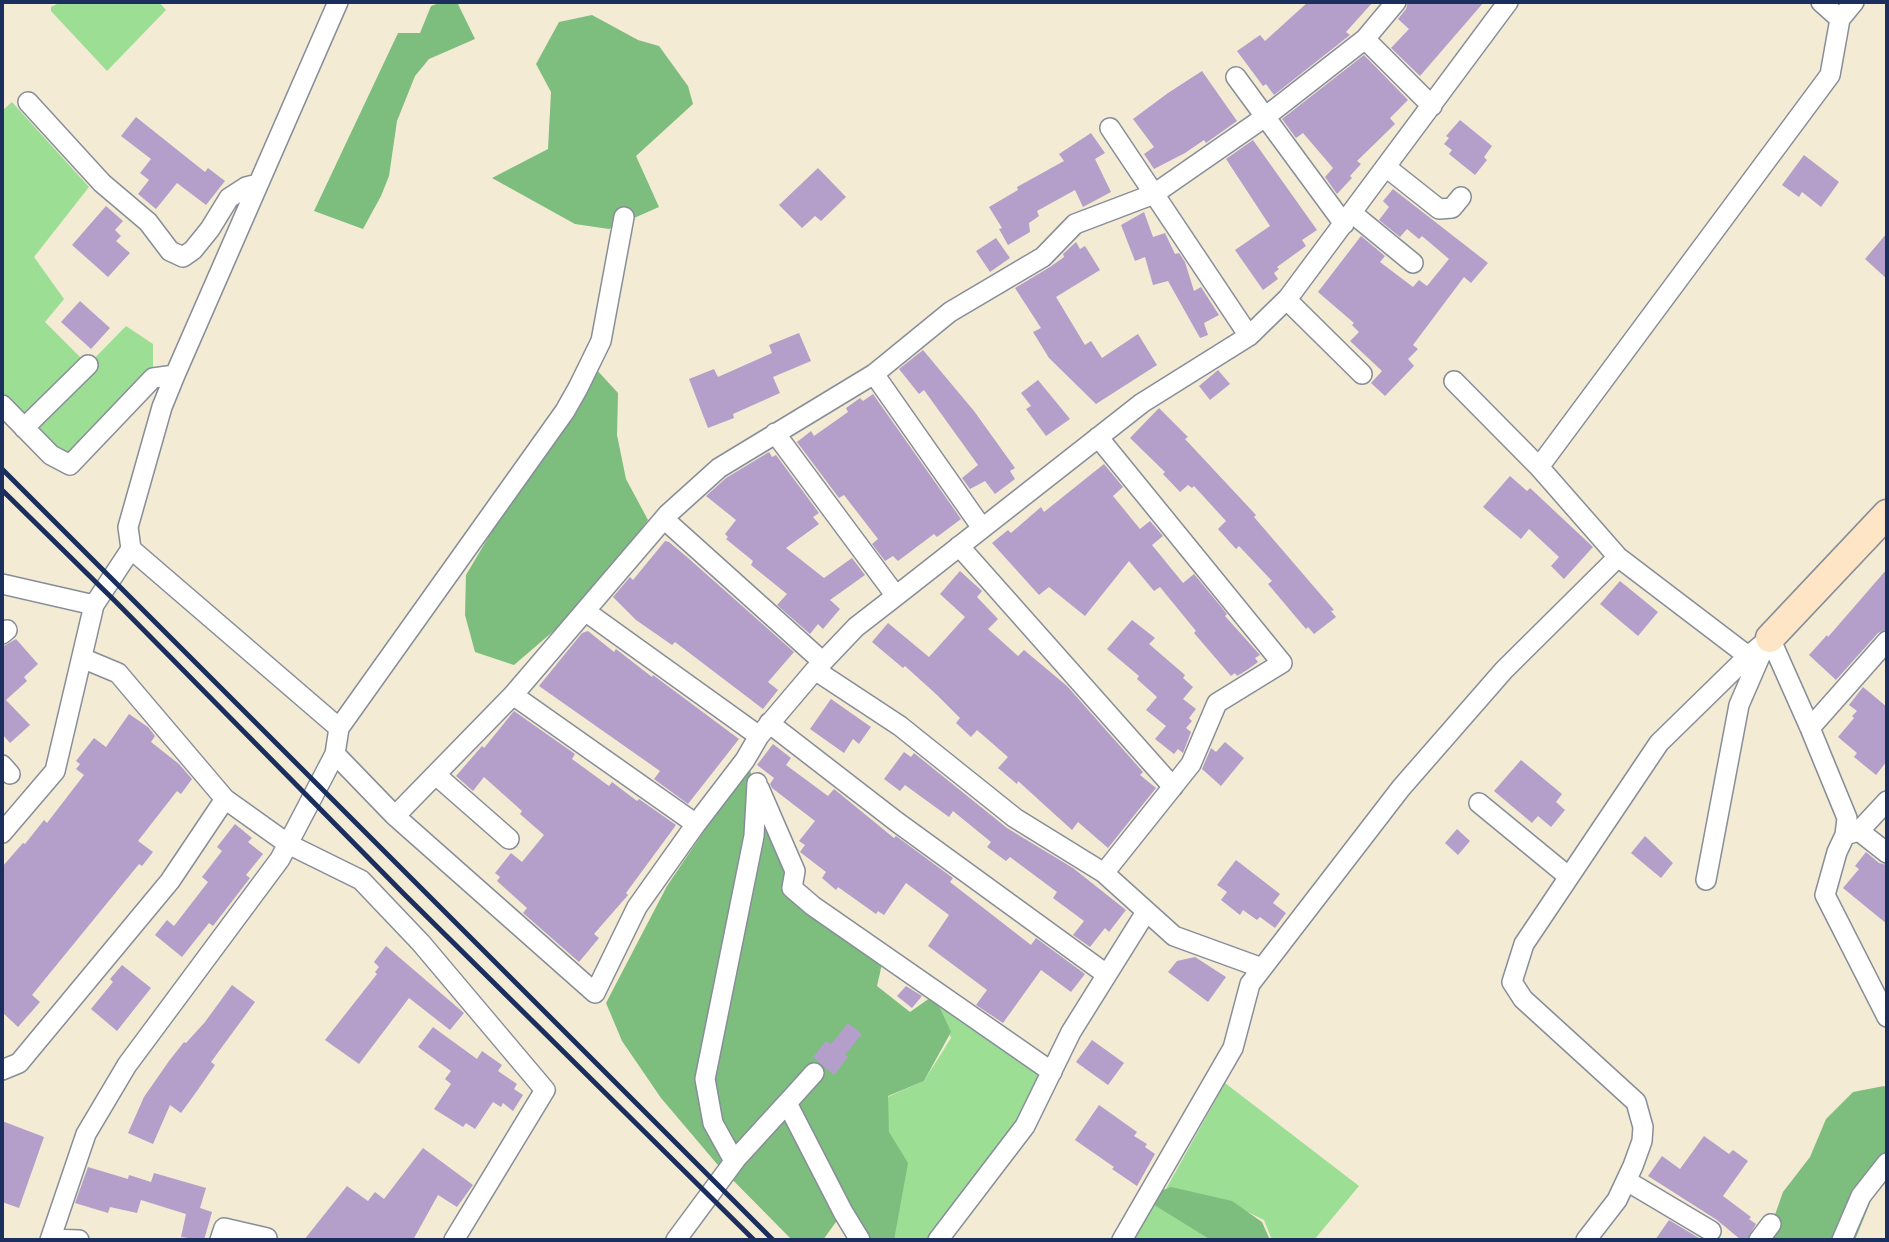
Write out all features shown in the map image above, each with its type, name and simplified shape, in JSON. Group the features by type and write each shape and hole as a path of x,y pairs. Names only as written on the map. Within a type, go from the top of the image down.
{"street":[{"path":"2,833 55,771 94,605 131,549 128,527 162,407 338,2"},
{"path":"395,816 513,695 664,519 719,468 874,374 950,312 1043,257 1074,223 1154,194 1265,117 1365,38 1396,2"},
{"path":"335,754 395,816 595,993 637,907 764,730 819,666 856,627 1098,437 1142,403 1249,336 1287,300 1508,2"},
{"path":"1821,2 1840,19"},
{"path":"1539,467 1830,75 1840,19 1854,2"},
{"path":"1365,38 1432,106"},
{"path":"1236,77 1265,117 1348,218 1413,263"},
{"path":"28,102 102,183 148,222 170,251 183,257 193,250 210,229 229,198 246,187 258,184"},
{"path":"1110,128 1249,336"},
{"path":"1386,167 1439,209 1452,208 1461,197"},
{"path":"79,1240 51,1239 86,1134 127,1065 280,859 335,754 339,728 565,411 601,341 624,217"},
{"path":"1287,300 1362,374"},
{"path":"24,428 88,365"},
{"path":"2,405 51,455 70,465 153,378 175,374"},
{"path":"874,374 982,528"},
{"path":"1454,381 1539,467 1618,557 1748,656"},
{"path":"775,433 896,596"},
{"path":"1098,437 1282,663 1217,703 1191,764 1104,873"},
{"path":"1586,1240 1617,1200 1627,1181 1642,1141 1643,1127 1636,1102 1523,999 1512,982 1524,944 1659,743 1748,656 1768,640 1887,514"},
{"path":"664,519 819,666 900,726 1015,818 1104,873 1174,936 1262,968"},
{"path":"959,546 1174,787"},
{"path":"131,549 339,728"},
{"path":"1122,1240 1233,1048 1250,984 1409,778 1504,670 1618,557"},
{"path":"2,584 94,605"},
{"path":"585,611 897,822 1106,974"},
{"path":"1768,640 1810,728 1852,833 1887,853"},
{"path":"1706,880 1739,705 1768,640"},
{"path":"1810,728 1887,640"},
{"path":"82,658 118,673 225,799 288,844 361,880 421,943 545,1090 454,1240"},
{"path":"513,695 696,824"},
{"path":"745,760 795,871 792,888 813,906 1052,1072"},
{"path":"436,775 509,839"},
{"path":"736,1159 734,1161 713,1123 705,1079 754,836 757,783"},
{"path":"2,1070 19,1063 170,881 225,799"},
{"path":"1887,801 1852,833 1837,852 1825,895 1887,1017"},
{"path":"1479,803 1569,877"},
{"path":"938,1240 1025,1126 1071,1032 1146,912"},
{"path":"676,1240 736,1159 814,1073"},
{"path":"788,1102 843,1212 860,1240"},
{"path":"1842,1240 1861,1196 1887,1163"},
{"path":"1627,1181 1711,1231"},
{"path":"1861,1196 1887,1184"},
{"path":"1759,1240 1770,1224"},
{"path":"220,1240 224,1228 267,1238"}],"green space":[{"path":"61,2 159,2 166,10 107,71 51,11 51,7"},
{"path":"442,2 457,2 475,39 429,59 415,76 397,121 389,176 363,229 314,211 398,33 420,33 431,6"},
{"path":"592,15 638,40 659,46 688,86 693,104 636,156 659,207 609,229 575,224 492,178 548,149 551,92 536,64 559,22"},
{"path":"12,102 89,187 34,257 64,299 45,322 88,365 126,326 153,344 153,378 64,462 2,407 2,111"},
{"path":"596,369 618,393 617,435 626,479 648,520 612,569 570,617 514,665 475,652 465,615 466,575 518,487"},
{"path":"748,766 783,850 792,888 884,955 877,986 910,1012 934,995 951,1032 924,1081 888,1096 889,1132 908,1163 894,1240 866,1240 843,1212 823,1240 792,1240 717,1164 661,1098 622,1041 606,1003 667,886"},
{"path":"934,995 1049,1070 1021,1124 937,1240 893,1240 885,1098 924,1081 951,1038"},
{"path":"1225,1083 1359,1186 1314,1240 1272,1240 1264,1220 1221,1199 1166,1189"},
{"path":"1884,1086 1887,1089 1887,1161 1855,1240 1766,1240 1783,1192 1810,1157 1826,1119 1853,1092"},
{"path":"1171,1187 1232,1201 1262,1222 1270,1240 1211,1240 1151,1203 1158,1192"},
{"path":"1151,1203 1219,1240 1127,1240"}],"building":[{"path":"1308,2 1373,2 1346,32 1350,35 1274,95 1266,84 1263,86 1237,51 1260,35 1265,41"},
{"path":"1408,2 1484,2 1420,76 1391,48 1409,29 1398,19"},
{"path":"1364,55 1408,100 1390,118 1395,124 1357,161 1361,164 1337,194 1325,177 1333,168 1303,133 1296,138 1282,119"},
{"path":"1202,71 1237,121 1206,143 1204,140 1154,169 1144,154 1154,147 1133,119"},
{"path":"136,117 205,172 208,168 225,181 206,205 177,183 156,209 138,194 149,180 140,173 151,159 121,136"},
{"path":"1460,120 1492,146 1484,157 1487,160 1475,175 1449,154 1452,150 1444,144 1449,138 1446,136"},
{"path":"1091,133 1105,153 1095,159 1111,192 1083,207 1075,190 1037,211 1039,216 1029,223 1030,232 1008,245 999,229 1002,228 989,207 1018,190 1017,187 1064,161 1059,154"},
{"path":"1253,140 1317,230 1302,240 1306,246 1277,267 1279,269 1274,273 1278,279 1263,290 1235,250 1270,226 1226,159"},
{"path":"1804,155 1839,182 1821,207 1802,192 1799,197 1782,185"},
{"path":"818,168 846,197 821,221 815,216 802,228 779,205"},
{"path":"1393,189 1488,263 1471,283 1464,277 1413,345 1418,349 1408,359 1414,366 1385,396 1371,383 1382,371 1350,341 1359,332 1352,325 1354,323 1318,292 1361,236 1385,256 1380,262 1413,287 1419,280 1427,286 1449,259 1422,236 1419,239 1407,229 1400,237 1379,220 1389,207 1383,201"},
{"path":"106,206 123,221 115,230 121,236 116,241 130,253 108,277 72,245"},
{"path":"1144,212 1153,237 1165,233 1175,254 1179,253 1185,262 1194,291 1201,287 1219,315 1204,323 1208,335 1200,338 1168,281 1153,285 1145,257 1135,261 1121,225"},
{"path":"1887,233 1887,279 1865,259"},
{"path":"996,238 1010,258 990,272 976,251"},
{"path":"1076,242 1080,249 1085,246 1100,270 1056,297 1085,345 1091,341 1102,358 1138,334 1157,365 1096,404 1049,358 1033,332 1041,328 1015,288 1064,257 1063,254"},
{"path":"80,301 110,328 91,349 61,322"},
{"path":"799,333 811,361 773,377 780,393 733,414 734,418 708,428 689,379 714,369 718,377 772,353 769,345"},
{"path":"923,350 974,411 1015,468 1010,471 1015,479 995,494 985,481 970,489 962,478 978,465 924,390 919,394 899,369"},
{"path":"1218,370 1230,384 1210,400 1199,386"},
{"path":"1038,380 1070,419 1046,436 1026,409 1031,406 1021,393"},
{"path":"873,394 961,519 937,537 934,534 898,561 893,556 885,561 872,544 878,539 844,495 839,498 797,442 811,431 814,436 848,412 846,408 860,398 863,401"},
{"path":"1159,408 1256,515 1254,517 1334,610 1331,611 1336,617 1314,634 1308,627 1306,629 1268,584 1272,581 1239,546 1236,549 1218,529 1226,521 1194,486 1192,488 1188,485 1180,492 1163,474 1165,472 1130,438"},
{"path":"769,452 772,457 776,455 819,513 813,517 819,524 786,548 824,578 852,558 865,575 830,600 840,609 823,629 818,624 810,634 777,605 787,594 751,565 753,561 726,539 728,537 725,534 736,520 706,496 726,478"},
{"path":"1104,464 1123,487 1113,496 1140,529 1150,521 1163,536 1152,545 1183,583 1194,574 1227,614 1225,616 1260,655 1255,658 1258,662 1237,676 1235,673 1231,676 1194,633 1196,631 1160,587 1154,591 1129,561 1085,616 1049,587 1039,595 992,543 1008,530 1011,533 1041,507 1044,512"},
{"path":"1510,476 1527,491 1530,488 1593,547 1564,579 1551,566 1559,557 1529,529 1521,539 1483,507"},
{"path":"665,541 687,557 794,652 768,682 778,690 763,709 675,642 672,645 636,620 613,597 630,577 633,580"},
{"path":"1887,569 1887,629 1878,633 1836,680 1809,655"},
{"path":"960,571 982,591 977,597 998,619 988,629 1018,656 1024,650 1067,686 1143,772 1140,775 1156,788 1108,848 1078,822 1072,830 1018,781 1017,784 998,768 1008,757 977,730 971,737 956,723 960,718 937,695 905,666 903,668 872,642 888,623 929,657 965,617 940,594"},
{"path":"1620,581 1658,612 1638,636 1600,604"},
{"path":"1132,620 1155,638 1149,644 1185,675 1183,678 1193,687 1183,699 1196,709 1186,728 1191,732 1183,753 1178,749 1174,754 1155,739 1166,726 1146,710 1157,697 1137,679 1139,676 1107,649"},
{"path":"588,631 739,739 688,804 654,779 660,771 539,686 582,633"},
{"path":"16,639 38,664 24,677 27,681 6,700 30,725 10,743 2,734 2,647"},
{"path":"1863,687 1887,707 1887,761 1876,775 1854,757 1857,753 1838,737 1854,718 1852,716 1857,711 1849,705"},
{"path":"831,699 871,727 859,744 853,739 844,753 810,729"},
{"path":"514,711 575,754 572,759 609,786 612,782 676,825 626,893 628,895 594,934 599,938 579,962 523,913 527,908 497,881 500,877 495,873 511,853 522,862 544,835 484,777 473,791 456,776 482,746 484,748"},
{"path":"129,714 148,727 155,736 151,742 179,764 192,779 181,794 177,791 138,841 153,852 142,866 139,864 32,995 40,1002 18,1027 2,1012 2,867 44,820 47,823 84,775 76,769 80,764 76,761 94,738 106,747"},
{"path":"1225,742 1244,758 1221,786 1202,769 1211,748 1216,752"},
{"path":"773,744 791,758 786,765 828,796 834,789 894,838 896,836 953,878 950,882 1031,945 1036,938 1085,974 1071,992 1041,970 1003,1023 976,1005 987,990 928,946 949,915 906,883 884,915 878,911 876,914 838,887 836,890 822,878 826,872 800,852 805,845 799,841 815,821 772,788 770,784 774,778 757,765"},
{"path":"904,752 911,757 914,753 1007,828 1073,868 1126,910 1109,932 1105,928 1090,947 1073,935 1084,921 1053,898 1057,892 1010,857 1006,861 987,847 991,842 953,811 949,817 905,785 900,791 884,779"},
{"path":"1521,760 1562,794 1556,802 1565,810 1551,827 1538,816 1532,823 1494,791"},
{"path":"235,824 252,838 248,842 263,854 246,875 250,878 213,926 209,923 182,957 155,935 167,920 174,926 208,882 202,877 222,851 217,847"},
{"path":"1457,829 1470,841 1458,855 1445,843"},
{"path":"1645,836 1673,863 1661,878 1631,853"},
{"path":"1866,852 1879,863 1887,865 1887,924 1843,888 1859,869 1855,866"},
{"path":"1236,860 1280,894 1273,903 1286,913 1275,928 1260,917 1257,920 1243,910 1240,915 1221,900 1227,892 1217,885"},
{"path":"386,946 464,1013 450,1030 409,998 359,1064 325,1040 377,974 375,972 379,967 374,962"},
{"path":"1195,957 1226,977 1208,1002 1168,972 1177,961"},
{"path":"122,965 151,988 117,1031 91,1009 113,982 110,979"},
{"path":"232,985 255,1002 211,1062 215,1065 197,1091 181,1113 170,1105 153,1144 128,1133 144,1097 169,1061 205,1022"},
{"path":"906,986 922,996 912,1008 897,996"},
{"path":"848,1023 862,1034 845,1055 848,1057 834,1075 813,1057 826,1041 831,1044"},
{"path":"433,1027 477,1059 482,1051 502,1065 498,1071 517,1084 514,1089 523,1095 513,1111 503,1103 501,1107 493,1102 475,1129 466,1123 463,1127 434,1109 451,1084 445,1079 451,1071 418,1047"},
{"path":"1092,1040 1124,1063 1108,1085 1076,1062"},
{"path":"1099,1105 1137,1132 1134,1136 1147,1144 1145,1147 1155,1154 1137,1186 1075,1140"},
{"path":"2,1121 44,1137 19,1208 2,1202"},
{"path":"1704,1136 1729,1154 1733,1150 1748,1161 1723,1196 1751,1217 1749,1219 1756,1224 1747,1240 1741,1240 1717,1220 1648,1176 1662,1156 1680,1169"},
{"path":"423,1148 473,1185 457,1207 438,1195 413,1240 304,1240 347,1186 368,1201 375,1192 384,1199"},
{"path":"88,1167 128,1179 129,1175 151,1182 154,1173 206,1188 200,1208 212,1212 204,1240 181,1237 186,1214 141,1200 137,1213 110,1207 108,1213 75,1203"},
{"path":"1669,1220 1699,1238 1655,1240"}],"railway":[{"path":"2,469 773,1240"},
{"path":"2,490 404,894 754,1240"}]}
